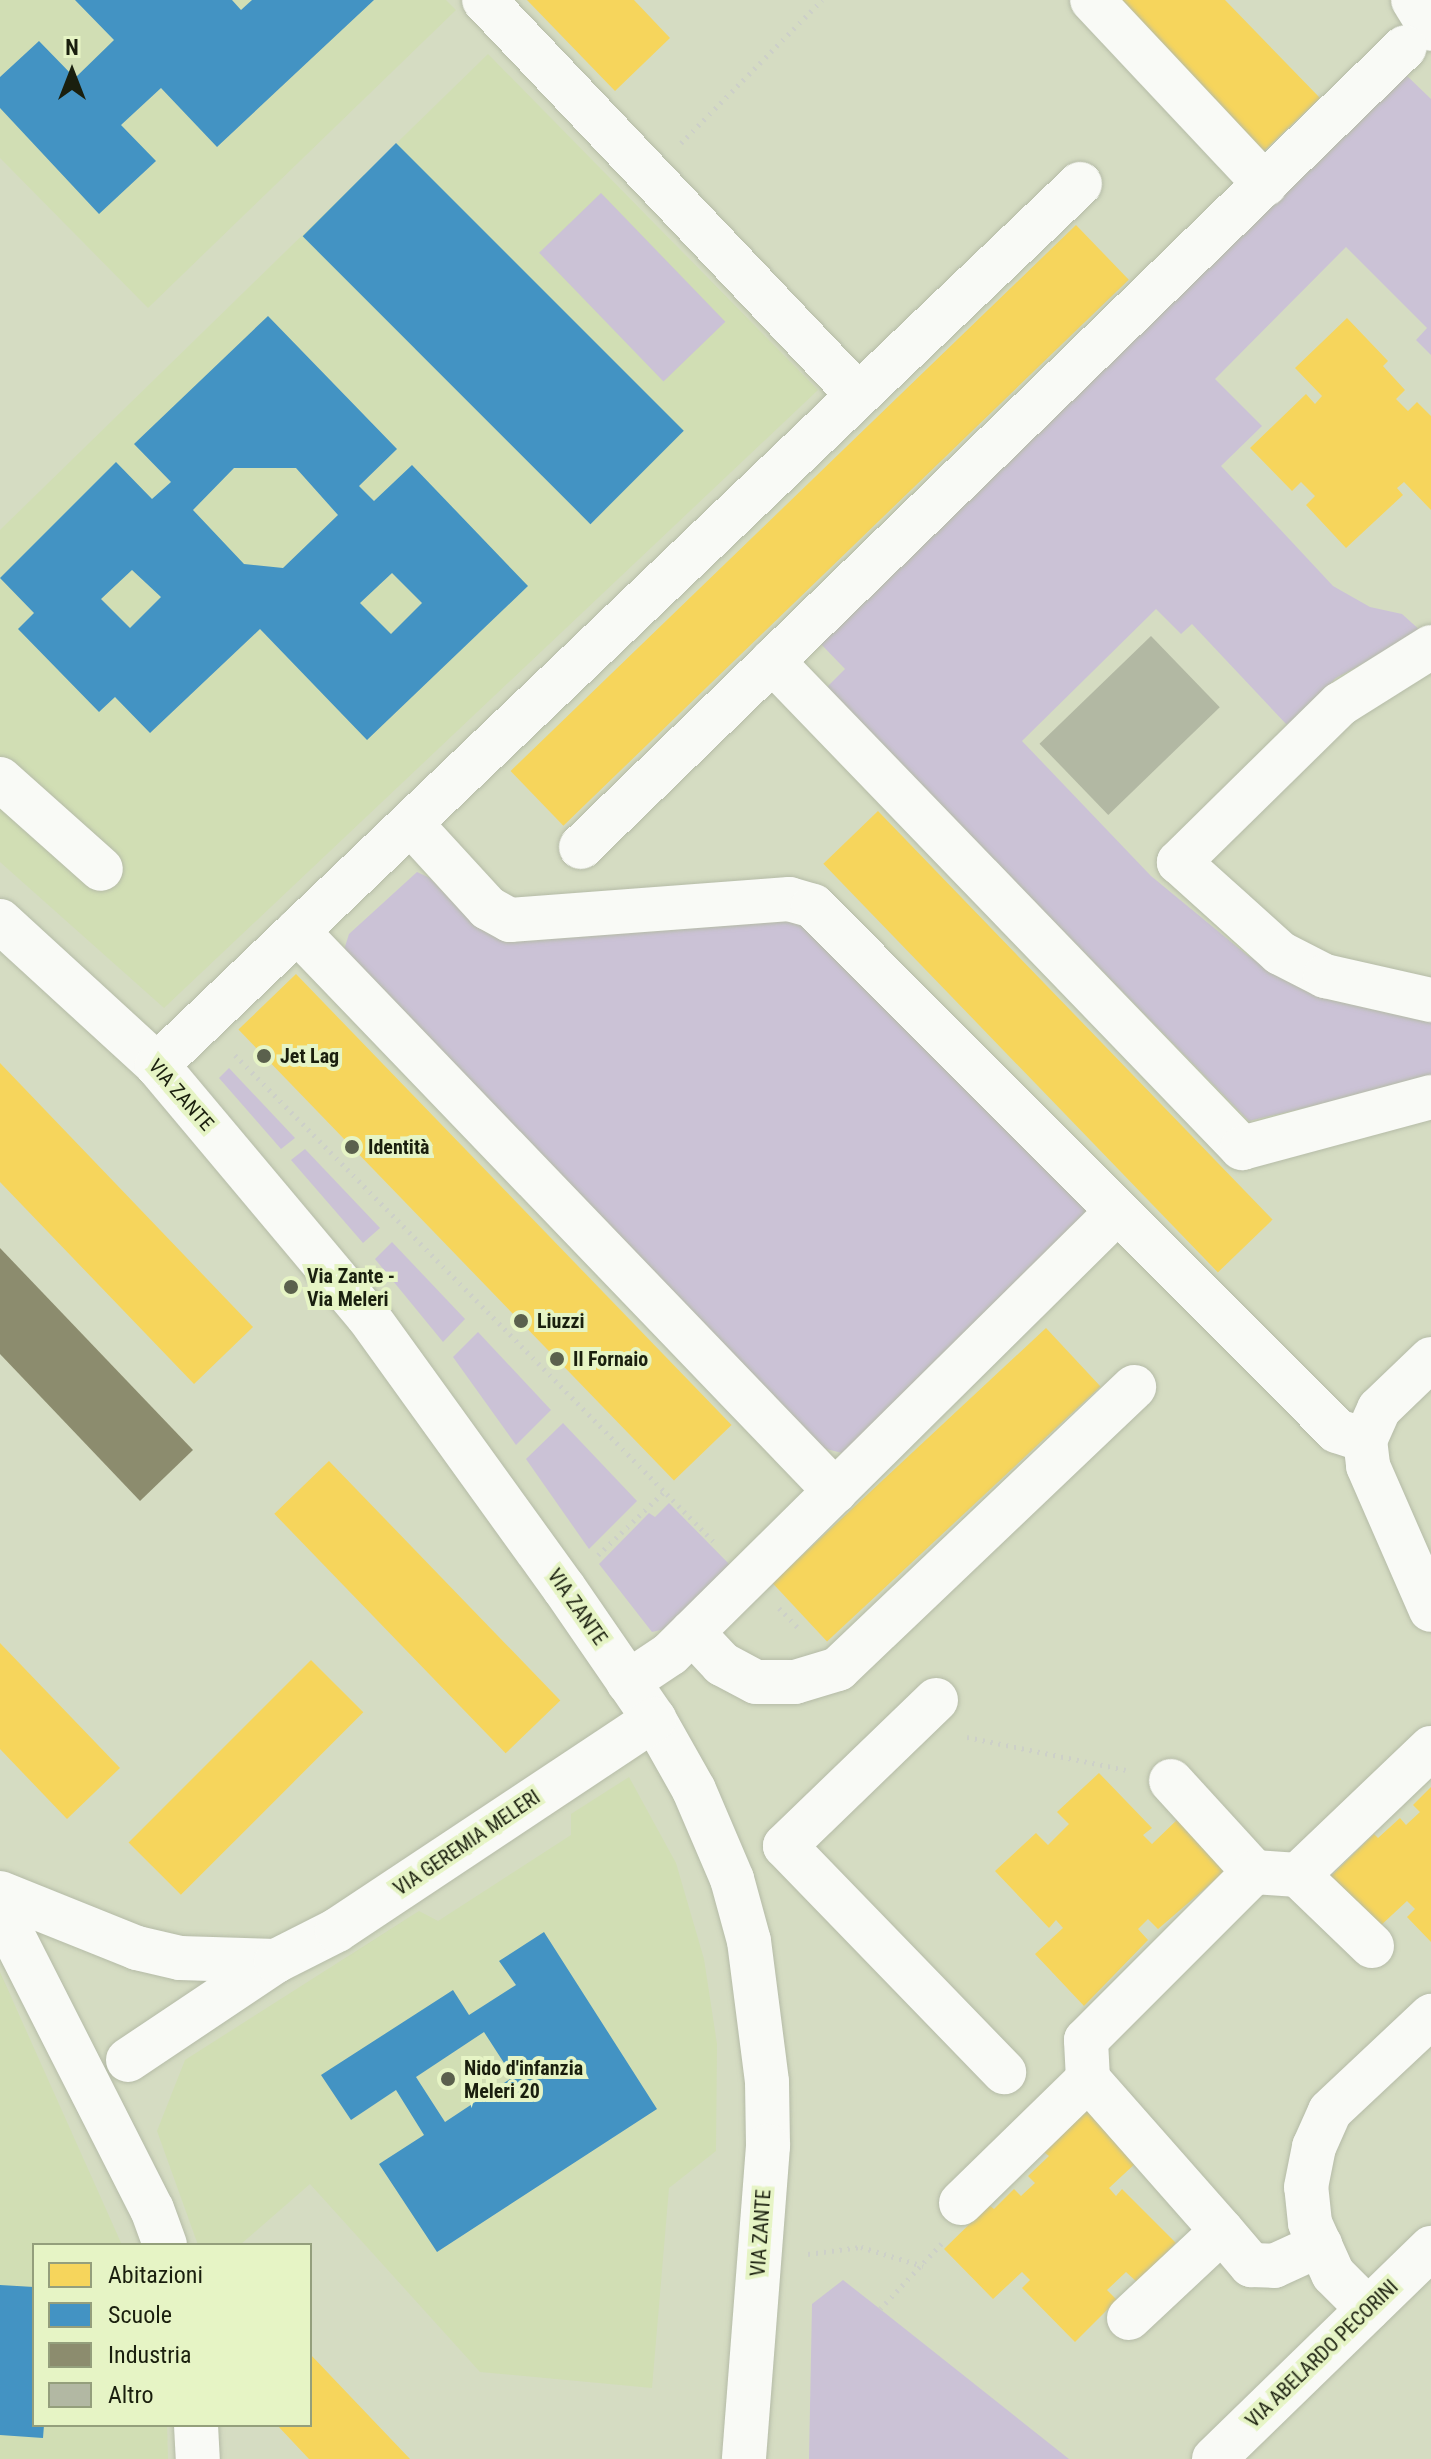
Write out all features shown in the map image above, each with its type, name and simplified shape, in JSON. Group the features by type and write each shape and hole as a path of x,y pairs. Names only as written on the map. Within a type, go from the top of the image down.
{"street":[{"path":"484,0 858,395"},
{"path":"1092,0 1265,184"},
{"path":"581,847 1418,38 1413,0"},
{"path":"157,1065 1080,184"},
{"path":"1431,647 1340,704 1179,862 1280,953 1325,976 1431,1000"},
{"path":"772,661 1242,1148 1431,1097"},
{"path":"0,779 101,869"},
{"path":"411,824 488,908 510,920 789,899 813,906 1337,1431 1365,1440"},
{"name":"VIA ZANTE","path":"0,921 157,1065 367,1315 564,1588 654,1719 714,1833 749,1941 767,2082 759,2260 744,2459"},
{"path":"297,931 835,1491"},
{"path":"628,1682 670,1654 1117,1212"},
{"path":"1431,1359 1379,1409 1365,1440 1368,1466 1431,1610"},
{"path":"692,1632 722,1664 756,1682 795,1682 838,1669 1134,1387"},
{"path":"936,1700 778,1862 1004,2072"},
{"name":"VIA GEREMIA MELERI","path":"128,2060 276,1961 337,1930 654,1719"},
{"path":"1298,1875 1431,1748"},
{"path":"1171,1781 1254,1872 1298,1875 1372,1946"},
{"path":"1254,1872 1086,2040 1088,2079 1251,2265 1274,2266 1320,2245"},
{"name":"VIA GEREMIA MELERI","path":"0,1893 137,1948 180,1958 276,1961"},
{"path":"0,1910 152,2209 164,2243"},
{"path":"1368,2309 1333,2274 1310,2223 1306,2187 1314,2147 1330,2111 1431,2016"},
{"path":"961,2203 1088,2079"},
{"path":"1129,2318 1222,2231"},
{"name":"VIA ABELARDO PECORINI","path":"1214,2459 1431,2248"},
{"path":"196,2427 198,2459"}],"path":[{"path":"649,175 822,0"},
{"path":"226,1046 838,1669"},
{"path":"564,1588 664,1492"},
{"path":"972,1738 1171,1781"},
{"path":"880,2309 923,2266 950,2233 961,2203"},
{"path":"759,2260 861,2247 923,2266"}],"shaded area":[{"path":"0,0 446,0 456,10 148,308 0,158"},
{"path":"488,54 818,390 164,1008 0,862 0,530"},
{"path":"1405,74 1431,99 1431,355 1416,340 1427,328 1346,247 1215,379 1262,426 1221,466 1333,586 1370,607 1402,614 1422,632 1336,678 1287,725 1192,624 1181,634 1156,609 1022,741 1151,876 1247,955 1269,968 1431,1014 1431,1078 1249,1121 826,688 845,669 819,642"},
{"path":"601,193 725,322 663,382 539,253"},
{"path":"417,872 430,878 468,918 517,940 794,917 1086,1202 1086,1214 854,1445 842,1453 815,1446 343,953 349,934"},
{"path":"229,1068 295,1138 281,1149 219,1078"},
{"path":"305,1149 380,1228 363,1243 291,1160"},
{"path":"392,1242 465,1319 443,1342 375,1259"},
{"path":"478,1332 551,1410 516,1445 453,1357"},
{"path":"563,1423 637,1501 589,1549 526,1459"},
{"path":"669,1503 732,1567 665,1629 652,1632 599,1564 649,1513 655,1517"},
{"name":"Nido d'infanzia Meleri 20","path":"629,1777 676,1863 704,1959 717,2044 716,2151 669,2188 652,2388 480,2372 310,2184 242,2243 197,2243 157,2131 185,2060 419,1911 438,1921 571,1835 571,1814"},
{"path":"0,1972 121,2243 32,2243 32,2427 167,2427 168,2459 0,2459"},
{"path":"843,2280 1069,2459 809,2459 812,2304"}],"building: Abitazioni":[{"path":"527,0 634,0 670,38 615,91"},
{"path":"1118,0 1225,0 1320,98 1264,151"},
{"path":"1076,225 1129,280 563,826 511,771"},
{"path":"1347,318 1388,361 1383,366 1405,390 1396,399 1408,411 1417,402 1431,416 1431,510 1404,482 1397,488 1403,495 1346,548 1306,505 1315,496 1301,482 1292,491 1250,448 1306,394 1315,404 1322,396 1295,368"},
{"path":"878,811 1273,1220 1218,1272 823,864"},
{"path":"296,974 732,1425 674,1481 238,1030"},
{"path":"0,1063 253,1327 194,1384 0,1182"},
{"path":"1046,1328 1101,1387 827,1642 772,1583"},
{"path":"329,1461 560,1701 506,1753 274,1514"},
{"path":"0,1643 120,1768 67,1819 0,1749"},
{"path":"311,1660 363,1712 181,1895 129,1842"},
{"path":"1099,1773 1152,1828 1143,1835 1152,1844 1180,1817 1229,1868 1158,1929 1148,1919 1138,1929 1148,1940 1084,2006 1035,1954 1063,1928 1056,1920 1049,1928 995,1871 1036,1833 1048,1845 1069,1824 1057,1812"},
{"path":"1431,1787 1431,1942 1407,1917 1415,1909 1407,1901 1378,1928 1329,1878 1374,1834 1378,1838 1400,1818 1406,1825 1420,1812 1413,1805"},
{"path":"1089,2109 1139,2160 1109,2188 1116,2196 1122,2189 1176,2243 1137,2282 1126,2272 1107,2290 1117,2300 1075,2342 1022,2288 1030,2280 1022,2272 993,2299 944,2249 989,2205 994,2209 1014,2189 1021,2196 1035,2183 1028,2176 1049,2156 1044,2152"},
{"path":"312,2356 410,2459 309,2459 279,2427 312,2427"}],"building: Scuole":[{"path":"75,0 232,0 241,10 252,0 374,0 217,147 161,88 121,125 156,161 99,214 0,108 0,77 39,41 75,78 114,40"},
{"path":"396,143 684,431 590,524 303,236"},
{"path":"268,316 397,449 359,486 374,501 412,465 528,586 367,740 260,629 150,733 115,697 99,712 18,629 34,613 0,578 116,462 152,499 171,482 134,444","holes":["234,468 296,468 338,515 283,568 244,564 193,510","132,570 161,597 130,628 101,599","392,573 422,603 391,634 360,603"]},
{"path":"544,1932 657,2109 437,2252 379,2164 424,2135 396,2090 351,2120 321,2075 453,1990 469,2015 516,1985 499,1961","holes":["484,2032 513,2077 445,2122 416,2077"]},
{"path":"0,2285 32,2287 32,2427 44,2427 43,2438 0,2435"}],"building: Industria":[{"path":"0,1248 193,1450 140,1501 0,1354"}],"building: Altro":[{"path":"1151,636 1220,707 1108,815 1040,744"}],"place":[{"name":"Jet Lag","path":"264,1056"},
{"name":"Identità","path":"352,1147"},
{"name":"Via Zante - Via Meleri","path":"291,1287"},
{"name":"Liuzzi","path":"521,1321"},
{"name":"Il Fornaio","path":"557,1359"},
{"name":"Nido d'infanzia Meleri 20","path":"448,2079"}]}
